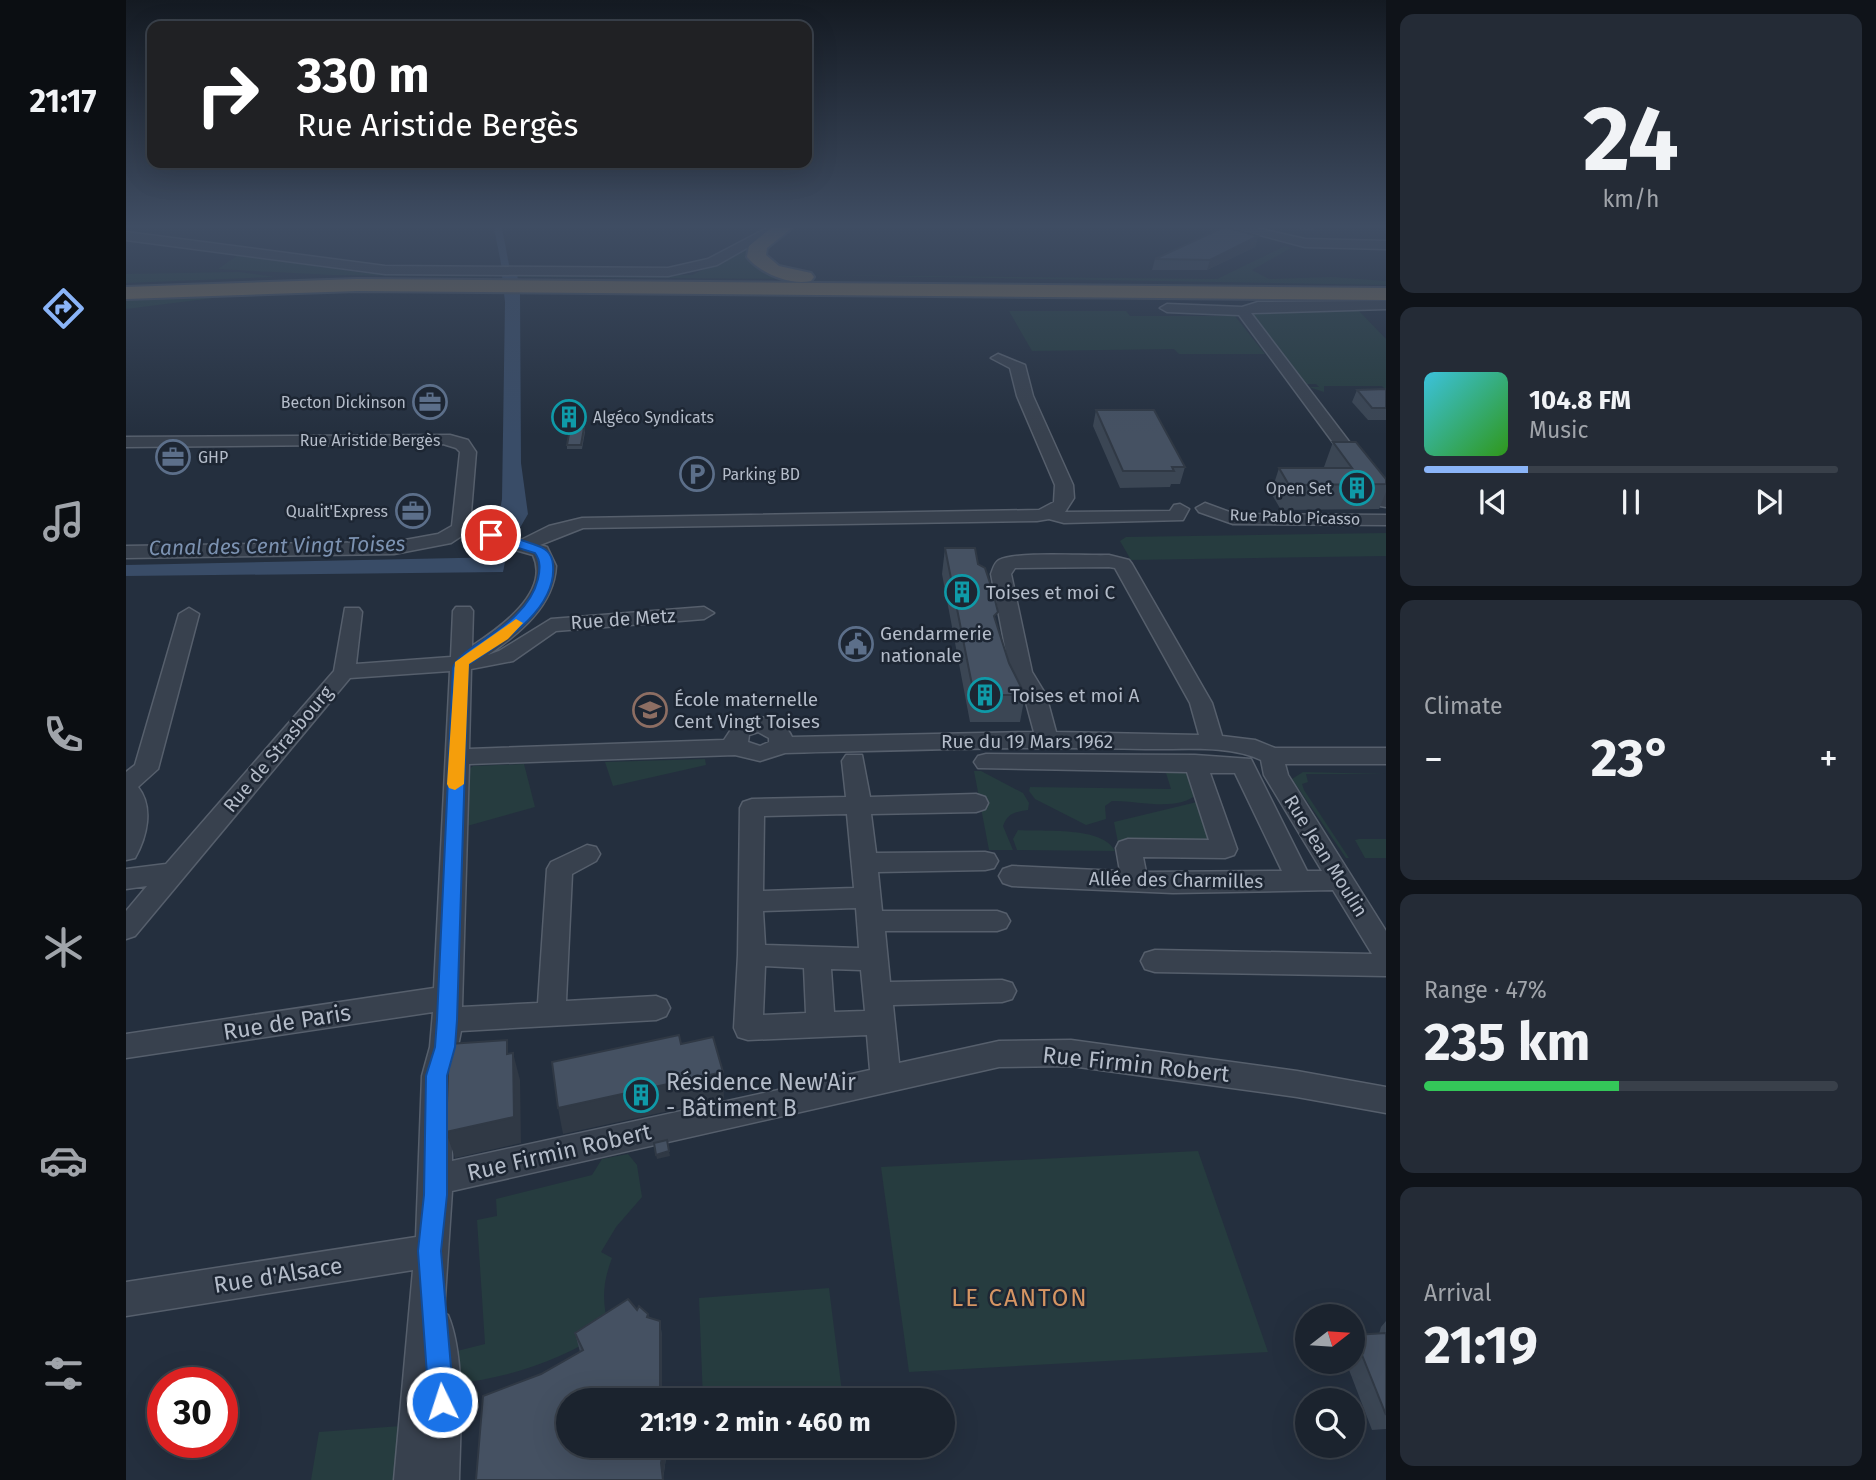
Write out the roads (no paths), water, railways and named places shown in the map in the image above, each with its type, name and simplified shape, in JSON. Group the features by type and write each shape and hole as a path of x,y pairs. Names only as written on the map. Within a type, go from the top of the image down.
{"highway":[{"path":"126,310 232,297"}],"street":[{"path":"1167,308 1243,311 1258,306 1386,305"},
{"path":"1243,311 1386,502"},
{"path":"525,545 556,530 582,523 1037,516 1051,513 1063,507 1067,497 1064,485 1026,396 1017,365 998,358"},
{"name":"Rue Aristide Bergès","path":"126,442 444,439 462,444 468,452 461,528"},
{"name":"Rue Pablo Picasso","path":"1205,508 1233,519 1386,520"},
{"path":"1051,513 1064,518 1177,516 1180,509"},
{"path":"126,552 394,548 444,539 461,528 525,545 546,563 541,593 528,612 503,636 462,662"},
{"path":"1047,739 1035,695 1021,672 1001,574 1003,565 1014,562 1109,561 1122,564 1162,629 1201,704 1213,743"},
{"path":"413,1480 435,1180 437,1076 445,1047 463,611"},
{"name":"Rue de Strasbourg","path":"126,929 344,672 352,612"},
{"name":"Rue de Metz","path":"344,672 489,661 506,656 551,625 704,613"},
{"path":"126,851 137,806 134,795 126,786 146,769 188,614"},
{"name":"Rue du 19 Mars 1962","path":"456,757 739,747 760,754 772,751 779,745 1047,739 1213,743 1255,748 1272,756 1386,756"},
{"name":"Rue Jean Moulin","path":"1272,756 1276,775 1341,870 1386,954"},
{"path":"854,761 886,1078"},
{"path":"986,762 1195,763 1224,849 1128,848 1135,881"},
{"name":"Rue Jean Moulin","path":"1195,763 1243,765 1299,881"},
{"path":"880,1022 748,1028 752,955 752,808 976,803"},
{"path":"551,1013 560,861 587,854"},
{"path":"866,863 985,861"},
{"name":"Allée des Charmilles","path":"1012,876 1135,881 1299,881 1341,870"},
{"path":"126,879 174,873"},
{"path":"750,901 997,921"},
{"path":"752,955 873,959"},
{"path":"817,956 821,1024"},
{"path":"1155,961 1386,965"},
{"path":"878,994 1002,990"},
{"name":"Rue de Paris","path":"126,1046 447,1009 551,1013 656,1008"},
{"name":"Rue Firmin Robert","path":"435,1180 999,1054 1071,1053 1297,1084 1386,1100"},
{"path":"430,1251 442,1402 440,1480"},
{"name":"Rue d'Alsace","path":"126,1299 430,1251"}],"water":[{"path":"504,297 520,297 521,463 528,514 517,533 497,528 502,499"},
{"path":"506,557 503,572 126,576 126,565"}],"place":[{"name":"Becton Dickinson","path":"430,402"},
{"name":"Algéco Syndicats","path":"569,417"},
{"name":"GHP","path":"173,457"},
{"name":"Parking BD","path":"697,474"},
{"name":"Open Set","path":"1357,488"},
{"name":"Qualit'Express","path":"413,511"},
{"name":"Toises et moi C","path":"962,592"},
{"name":"Gendarmerie nationale","path":"856,644"},
{"name":"Toises et moi A","path":"985,695"},
{"name":"École maternelle Cent Vingt Toises","path":"650,710"},
{"name":"Résidence New'Air - Bâtiment B","path":"641,1095"}],"district":[{"name":"LE CANTON","path":"1020,1298"}],"water label":[{"name":"Canal des Cent Vingt Toises","path":"277,546"}]}
